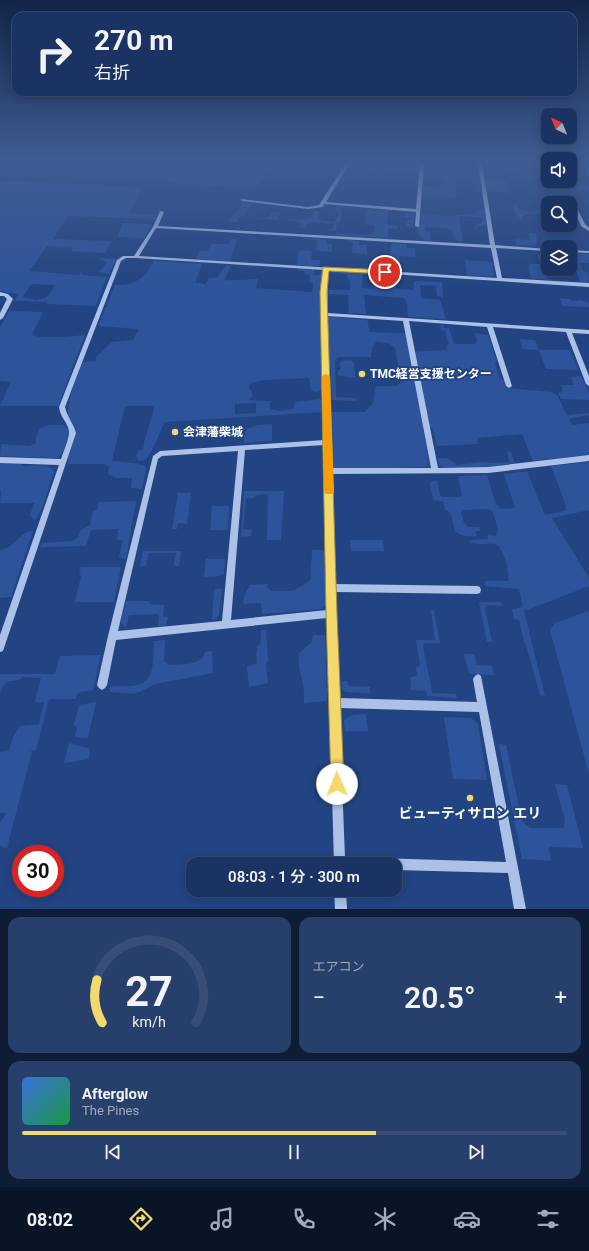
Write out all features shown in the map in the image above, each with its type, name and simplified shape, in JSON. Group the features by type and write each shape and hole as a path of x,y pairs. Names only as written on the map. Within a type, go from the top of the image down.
{"street":[{"path":"287,205 308,208 322,205"},
{"path":"352,205 418,211"},
{"path":"417,226 418,205"},
{"path":"487,205 500,279"},
{"path":"136,257 162,212"},
{"path":"577,212 583,225 589,230"},
{"path":"155,226 541,250"},
{"path":"577,251 589,252"},
{"path":"0,648 74,433 72,427 63,416 62,408 119,260 125,257 136,257 589,285"},
{"path":"326,268 324,314 329,471 331,614 340,857"},
{"path":"0,294 6,295 10,299 0,318"},
{"path":"324,314 589,332"},
{"path":"406,320 435,471"},
{"path":"489,325 509,386"},
{"path":"568,330 589,384"},
{"path":"102,685 112,636 155,458 160,454 328,442"},
{"path":"226,625 242,448"},
{"path":"329,471 488,470 589,458"},
{"path":"0,460 63,462"},
{"path":"331,588 477,590"},
{"path":"112,636 331,614"},
{"path":"478,679 520,909"},
{"path":"335,703 483,707"},
{"path":"402,865 512,868"},
{"path":"340,897 341,909"}],"shaded area":[{"path":"0,205 134,205 130,213 157,215 156,219 68,216 53,239 112,241 105,253 71,251 72,248 47,246 29,271 79,275 81,272 83,275 107,277 96,306 15,301 18,294 0,291","holes":["31,284 55,285 47,297 37,300 23,297"]},
{"path":"242,205 252,205 243,217 266,218 271,215 270,212 281,212 277,220 239,217 237,222 229,223 231,217"},
{"path":"256,205 276,207 274,209"},
{"path":"512,205 517,205 518,209 535,212 541,205 541,214 524,214 522,219 517,219"},
{"path":"336,206 343,207 340,223 337,223 336,231 328,230 333,228 334,223 326,224 308,222 306,228 300,228 301,224 295,221 286,220 311,218 314,210 321,211 317,220 335,222 339,212 335,210"},
{"path":"366,209 388,210 387,225 397,226 397,229 388,229 388,238 336,235 336,233 368,235 374,232 375,225 365,224"},
{"path":"478,210 484,210 486,225 477,226 476,230 474,226 482,222 482,218 459,216 463,242 457,241 454,238 453,232 447,228 426,227 425,231 430,232 430,241 424,240 419,235 417,228 406,226 406,221 412,219 412,217 405,218 405,214 414,214 413,227 420,227 421,214 445,216 474,214"},
{"path":"123,223 152,224 144,238 117,237"},
{"path":"528,233 535,233 537,238 536,246 517,245 515,239 530,240"},
{"path":"303,237 326,239 327,244 332,244 332,252 316,251 318,241 303,239"},
{"path":"230,239 237,239 230,261 196,259 199,251 208,251 212,244 228,244"},
{"path":"347,240 359,241 359,245 367,245 367,254 352,253 353,243"},
{"path":"391,243 407,244 407,248 415,248 415,257 400,256 399,264 389,264"},
{"path":"299,250 312,251 311,260 321,260 319,266 297,265"},
{"path":"577,253 589,254 589,263 580,263 583,271 588,272 589,282 580,282 577,273"},
{"path":"538,255 541,255 541,264"},
{"path":"97,258 116,259 109,274 99,272 108,262"},
{"path":"465,260 492,262 494,275 490,277 467,275"},
{"path":"154,261 202,264 195,283 206,284 209,278 218,277 226,265 231,266 224,280 258,279 256,288 312,292 313,283 309,282 310,275 305,274 304,271 298,271 298,269 314,270 314,275 320,275 321,270 323,272 321,316 366,320 368,321 369,332 404,333 408,335 411,352 447,350 446,346 449,344 445,331 441,330 440,325 443,325 444,328 449,328 454,344 475,344 477,342 475,333 488,335 497,362 495,363 499,377 503,380 506,388 552,392 557,395 567,415 589,413 589,415 569,419 572,425 589,423 589,455 533,461 522,434 477,438 478,444 437,446 432,427 423,428 429,464 426,467 331,470 325,415 332,412 365,412 373,403 376,386 397,386 401,382 395,348 388,343 376,342 372,347 371,357 338,357 335,361 336,397 356,398 357,401 332,400 330,357 325,357 322,377 322,391 314,392 311,389 309,378 264,380 251,383 249,388 252,392 252,397 249,400 270,401 270,409 273,410 289,410 294,408 295,402 321,399 322,412 165,422 152,449 143,461 138,460 136,456 138,451 143,449 154,406 125,406 112,461 145,466 146,469 142,489 131,488 132,478 115,478 108,474 109,467 105,464 68,464 69,452 76,430 74,425 68,420 69,405 72,390 83,362 96,361 96,357 112,342 133,340 139,329 100,326 99,324 115,285 128,284 139,280 151,267","holes":["256,403 256,413 235,414 235,404"]},
{"path":"529,264 541,264 541,276 547,276 548,279 561,281 530,278 531,276 528,267 530,267"},
{"path":"331,273 363,273 362,288 373,289 374,274 395,275 396,289 413,290 414,281 442,282 443,297 437,296 436,286 420,285 421,298 440,300 446,319 408,317 407,303 404,298 364,295 366,314 349,313 348,295 328,294 329,290 350,290 350,280 347,278 347,274"},
{"path":"560,298 588,302 589,307 562,306"},
{"path":"9,311 43,312 32,335 40,337 62,337 85,335 58,406 0,406 11,382 0,381 0,327"},
{"path":"519,339 535,340 539,350 523,349"},
{"path":"539,350 570,350 578,370 546,369"},
{"path":"350,360 354,362 355,377 352,378 338,375 338,371 341,368 339,364 342,361"},
{"path":"581,376 589,393 589,400 561,399 558,393 563,392 561,385 574,385 571,377"},
{"path":"272,424 272,441 244,443 244,435 247,429 257,425"},
{"path":"49,425 63,425 69,429 66,446 57,458 0,456 1,444 29,446 36,443 35,439 40,428"},
{"path":"507,451 511,452 515,463 486,467 443,467 439,465 438,458 448,458 457,465 482,462 509,462"},
{"path":"0,457 19,458 22,466 43,466 51,468 54,471 44,503 36,520 30,515 34,503 0,503"},
{"path":"589,462 589,510 552,518 589,578 589,586 524,611 545,696 540,695 519,620 514,619 512,609 523,607 519,589 486,586 485,581 508,581 504,555 495,544 476,544 470,542 472,540 488,539 487,535 496,536 498,530 493,512 488,509 464,510 461,513 464,523 468,527 479,527 480,531 476,531 477,536 464,536 455,532 451,514 445,510 443,501 433,500 430,482 437,480 440,495 442,497 458,497 462,495 458,476 487,475 496,505 499,506 500,509 515,508 504,474 527,471 545,515 565,511 566,506 551,466"},
{"path":"244,491 284,491 281,540 267,540 267,494 256,495 254,498 246,499 243,529 252,530 251,536 241,537"},
{"path":"178,493 191,493 187,524 179,523 177,525 177,529 172,529"},
{"path":"136,501 126,559 119,557 123,540 117,540 118,529 91,530 86,546 40,547 42,543 72,541 78,537 81,530 90,525 93,511 97,510 99,502"},
{"path":"212,506 229,506 228,530 210,530"},
{"path":"29,531 33,531 11,597 0,598 0,550 5,549"},
{"path":"350,540 383,540 384,551 351,551"},
{"path":"312,550 324,550 326,604 321,609 262,614 261,603 243,604 244,596 250,585 267,584 267,587 271,591 284,591 297,589 305,584 311,579"},
{"path":"143,551 181,551 179,566 174,566 176,553 149,553 146,566 140,566"},
{"path":"206,559 225,559 224,574 219,576 204,577"},
{"path":"81,567 121,567 114,602 75,602 81,576 79,574"},
{"path":"214,589 222,589 219,615 216,619 212,620"},
{"path":"126,601 148,601 150,604 164,605 163,616 168,617 166,625 158,626 159,614 129,615 126,628 121,622"},
{"path":"479,602 501,602 502,606 487,605 485,608 492,642 487,642"},
{"path":"431,610 434,610 440,643 424,643 423,645 432,693 456,694 457,698 427,696 426,691 411,690 410,677 417,676 416,668 420,665 416,640 435,640"},
{"path":"589,611 589,774 550,630 555,623"},
{"path":"261,630 266,630 268,660 266,664 268,683 249,687 247,667 257,663 256,652 261,643"},
{"path":"313,635 325,635 327,701 304,703 304,688 298,656 299,653 312,642"},
{"path":"165,640 164,662 169,665 196,662 203,657 205,652 212,651 213,673 155,684 135,694 110,692 110,686 132,686 144,683 151,673 154,641"},
{"path":"464,654 474,654 477,665 492,666 494,675 469,674"},
{"path":"101,655 93,690 77,693 76,699 49,699 36,750 25,751 32,751 7,848 0,845 0,823 6,813 0,813 0,752 9,751 13,737 20,726 39,724 44,702 35,702 41,678 23,677 16,681 7,682 2,688 0,695 0,674 55,674 60,656"},
{"path":"342,681 347,681 349,686 370,687 370,693 346,692 342,689"},
{"path":"96,702 88,738 75,737 77,728 74,725 79,705"},
{"path":"366,714 368,731 345,731 344,720 353,715"},
{"path":"444,717 471,718 478,724 487,780 453,779"},
{"path":"69,743 90,749 89,759 64,763"},
{"path":"499,744 506,745 522,821 530,828 564,828 565,820 555,784 567,785 583,848 550,847 551,861 522,859"}],"slow traffic":[{"path":"326,376 329,492"}],"place":[{"name":"TMC経営支援センター","path":"362,374"},
{"name":"会津藩柴城","path":"175,432"},
{"name":"ビューティサロン エリ","path":"470,798"}],"route":[{"path":"337,784 331,614 324,292 326,268 385,272"}]}
